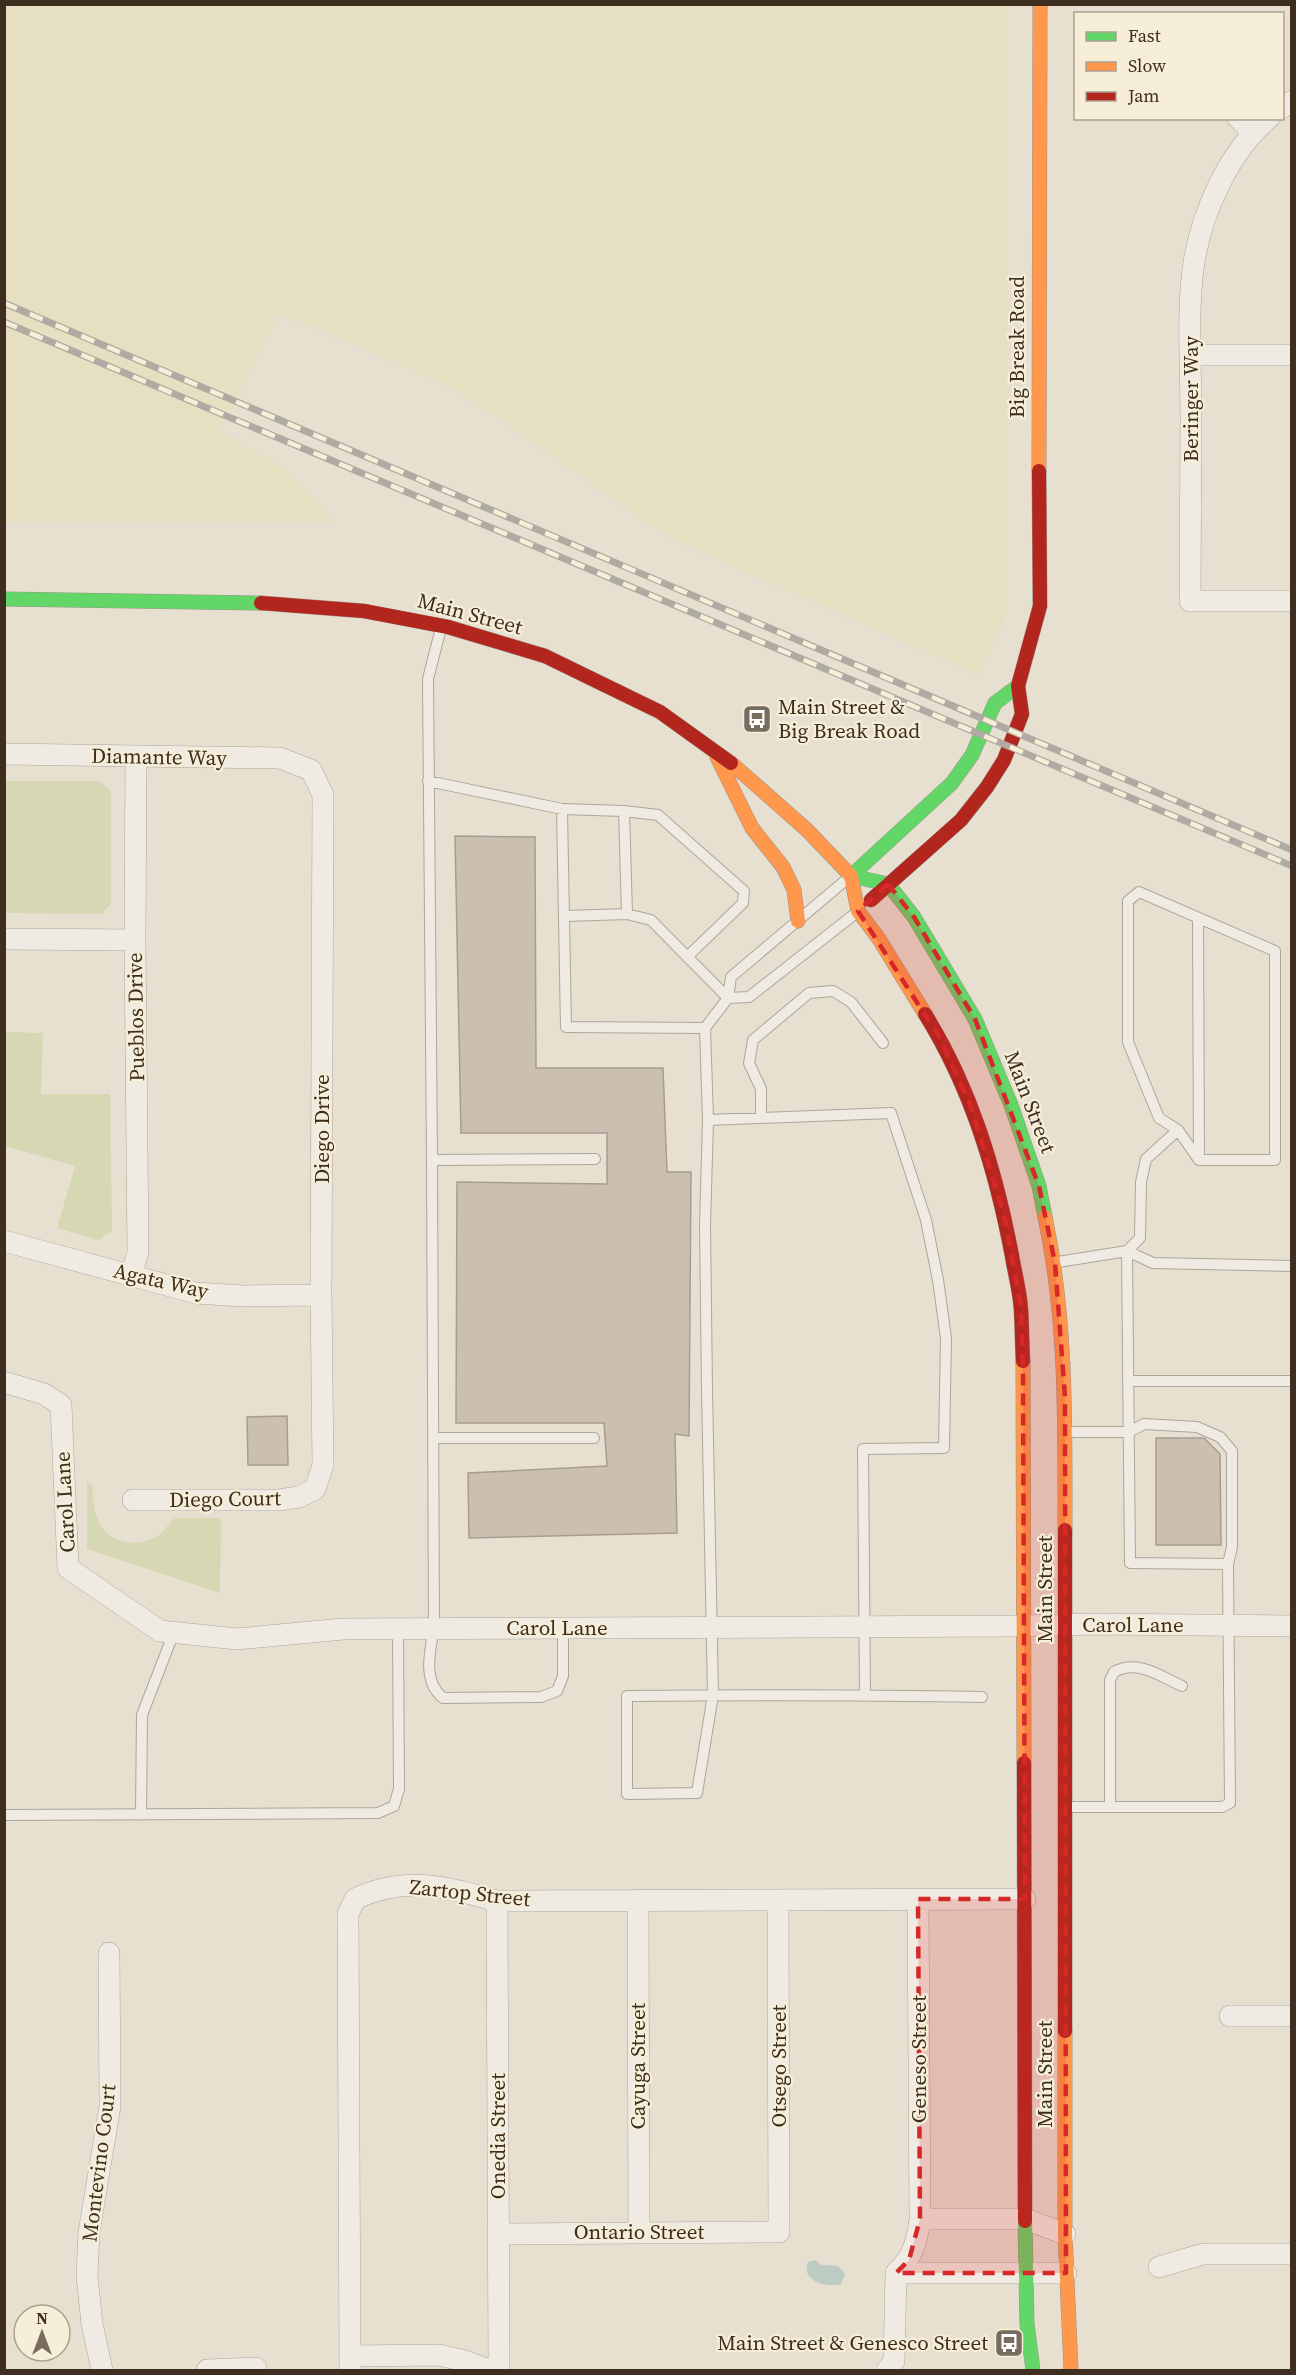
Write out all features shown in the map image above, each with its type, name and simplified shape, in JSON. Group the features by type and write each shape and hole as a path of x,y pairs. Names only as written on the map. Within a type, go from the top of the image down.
{"main road":[{"name":"Big Break Road","path":"858,911 926,854 961,820 987,787 1004,760 1022,714 1018,686 1040,606 1038,398 1040,4"},
{"name":"Main Street","path":"4,599 268,603 364,611 442,626 545,656 660,712 713,748 739,768 807,830 851,876 858,911 879,939 938,1035 970,1104 991,1162 1005,1219 1021,1308 1025,2273 1027,2324 1033,2370"},
{"path":"851,876 952,783 972,755 995,703 1018,686"},
{"path":"713,748 752,828 783,867 794,891 798,921"},
{"path":"851,876 888,884"},
{"name":"Main Street","path":"888,884 914,917 975,1019 1011,1105 1039,1186 1055,1263 1061,1314 1065,1432 1065,2234 1071,2370"}],"street":[{"name":"Beringer Way","path":"1262,120 1245,125 1207,214 1193,268 1190,601 1292,601"},
{"path":"1191,355 1292,355"},
{"name":"Diamante Way","path":"4,754 280,758 311,770"},
{"name":"Pueblos Drive","path":"131,1276 138,1252 136,757"},
{"name":"Diego Drive","path":"311,770 323,795 321,1295 323,1465 315,1489"},
{"path":"4,939 135,940"},
{"name":"Agata Way","path":"4,1241 196,1293 243,1296 321,1295"},
{"name":"Carol Lane","path":"4,1382 44,1394 60,1405 68,1568 160,1631 237,1639 343,1629 1292,1626"},
{"name":"Diego Court","path":"133,1500 279,1500 299,1497 315,1489"},
{"name":"Zartop Street","path":"350,2363 348,1914 355,1899 370,1892 412,1884 445,1886 497,1900 1025,1899"},
{"name":"Geneso Street","path":"896,2273 909,2260 917,2242 920,2219 918,1899"},
{"name":"Onedia Street","path":"497,1900 499,2370"},
{"name":"Cayuga Street","path":"638,1900 639,2232"},
{"name":"Otsego Street","path":"778,1900 779,2232"},
{"name":"Montevino Court","path":"102,2370 92,2324 87,2276 89,2232 110,2106 109,1953"},
{"path":"1230,2016 1292,2016"},
{"path":"920,2219 1025,2219 1065,2234"},
{"name":"Ontario Street","path":"499,2234 779,2232"},
{"path":"1159,2267 1203,2254 1292,2254"},
{"path":"887,2370 894,2361 896,2273 1066,2273"},
{"path":"350,2363 439,2355 489,2370"},
{"path":"207,2370 256,2368"}],"lane":[{"path":"442,626 428,679 435,1438 434,1628 429,1652 433,1690 443,1698 541,1697 556,1691 563,1676 563,1629"},
{"path":"428,781 562,809 624,811 658,815 744,891 743,903 687,957"},
{"path":"562,809 566,1027 705,1028"},
{"path":"624,811 627,914"},
{"path":"851,876 731,977 728,998 705,1028 708,1120 705,1225 713,1695 697,1794 627,1794 627,1695 713,1695 865,1695 982,1697"},
{"path":"1139,892 1275,951 1275,1160 1199,1160 1178,1130 1160,1118 1128,1042 1128,901 1139,892"},
{"path":"565,916 627,914 651,920 728,998 749,997 858,911"},
{"path":"1198,918 1199,1160"},
{"path":"761,1118 761,1089 749,1063 753,1040 809,993 833,991 852,1002 883,1043"},
{"path":"708,1120 891,1113 926,1220 946,1338 944,1448 863,1449 865,1695"},
{"path":"1178,1130 1146,1159 1141,1182 1140,1238 1127,1251 1130,1563 1228,1564"},
{"path":"432,1160 595,1159"},
{"path":"1055,1263 1127,1251 1152,1263 1292,1266"},
{"path":"1128,1381 1292,1381"},
{"path":"1065,1432 1129,1432 1144,1424 1197,1427 1220,1437 1232,1451 1232,1547 1228,1564 1230,1803 1222,1807 1066,1807"},
{"path":"435,1438 594,1438"},
{"path":"4,1815 378,1813 393,1806 399,1790 398,1629"},
{"path":"141,1815 142,1715 174,1632"},
{"path":"1110,1807 1110,1680 1114,1672 1131,1666 1143,1668 1182,1686"}],"highlighted area":[{"path":"888,884 914,917 975,1019 1039,1186 1055,1263 1065,1397 1066,2273 896,2273 909,2260 920,2219 918,1899 1025,1899 1023,1376 1021,1308 1005,1219 970,1104 938,1035 858,911"}],"shaded area":[{"path":"4,5 1008,5 1007,613 979,675 679,542 639,517 496,416 451,388 369,350 279,314 219,432 285,468 335,522 5,522"},
{"path":"815,2260 822,2265 838,2266 845,2274 841,2284 822,2284 811,2278 807,2269 808,2262"}],"green space":[{"path":"5,781 99,781 111,791 111,903 102,914 5,913"},
{"path":"5,1032 43,1033 41,1094 110,1094 112,1230 99,1240 57,1228 75,1166 5,1146"},
{"path":"87,1482 92,1484 98,1521 106,1532 118,1540 134,1543 149,1540 159,1535 176,1518 221,1518 220,1593 87,1549"}],"building":[{"path":"455,836 535,837 536,1068 663,1068 667,1172 691,1172 689,1436 675,1434 677,1533 469,1538 468,1473 607,1466 604,1423 456,1423 457,1182 607,1184 607,1133 461,1133"},
{"path":"287,1416 288,1465 248,1465 247,1417"},
{"path":"1156,1438 1204,1438 1220,1454 1221,1545 1156,1545"}],"railway":[{"path":"4,303 1292,850"},
{"path":"4,322 1292,866"}],"traffic: fast":[{"path":"4,599 261,603"},
{"path":"851,876 952,783 972,755 995,703 1018,686"},
{"path":"851,876 888,884 914,917 975,1019 1011,1105 1039,1186 1045,1217"},
{"path":"1025,2221 1027,2324 1033,2370"}],"traffic: slow":[{"path":"1039,471 1040,4"},
{"path":"717,757 752,828 783,867 794,890 798,921"},
{"path":"731,763 807,830 851,876 858,911 879,939 925,1014"},
{"path":"1045,1217 1061,1334 1065,1530"},
{"path":"1023,1361 1024,1763"},
{"path":"1065,2031 1065,2234 1071,2370"}],"traffic: jam":[{"path":"871,900 961,820 987,787 1004,760 1022,714 1018,686 1040,606 1039,471"},
{"path":"261,603 364,611 448,627 545,656 660,712 731,763"},
{"path":"925,1014 956,1071 990,1162 1006,1224 1019,1290 1023,1361"},
{"path":"1065,1530 1065,2031"},
{"path":"1024,1763 1025,2221"}],"place":[{"name":"Main Street & Big Break Road","path":"757,719"},
{"name":"Main Street & Genesco Street","path":"1009,2343"}]}
